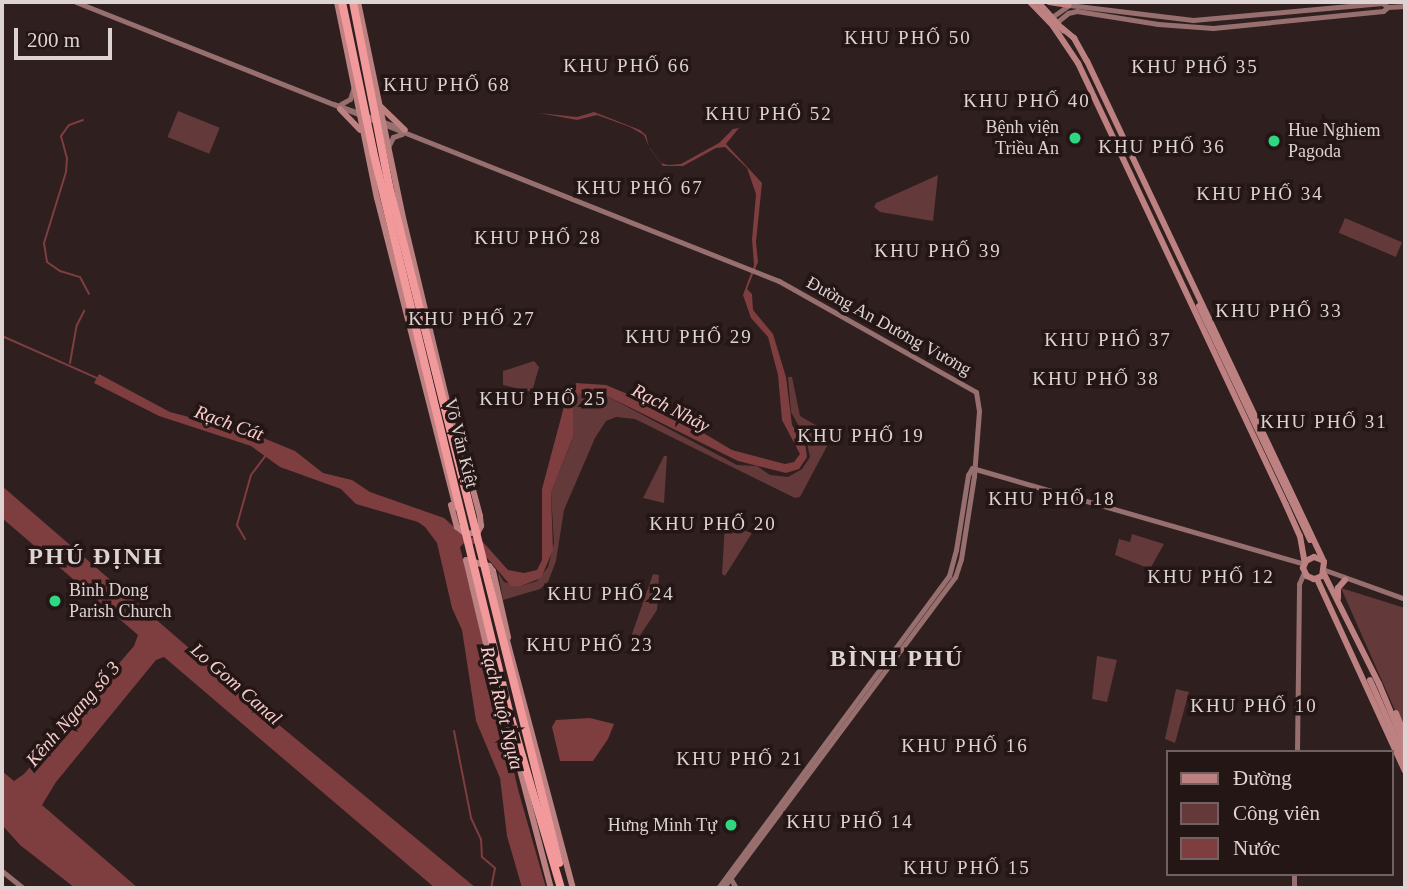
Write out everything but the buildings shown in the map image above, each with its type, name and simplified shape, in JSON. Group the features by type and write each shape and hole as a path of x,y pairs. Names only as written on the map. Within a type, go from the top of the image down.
{"highway":[{"name":"Võ Văn Kiệt","path":"340,2 363,115 434,402 469,527 508,704 559,888"},
{"name":"Võ Văn Kiệt","path":"356,2 380,122 389,186 400,214 444,399 469,527"},
{"path":"434,402 444,399"},
{"name":"Võ Văn Kiệt","path":"508,704 523,707 542,798 566,888"},
{"path":"542,798 544,780"},
{"name":"Võ Văn Kiệt","path":"527,800 532,807 559,888"}],"main road":[{"name":"Đường An Dương Vương","path":"76,2 763,274 871,330 974,389 979,397 972,468"},
{"name":"Võ Văn Kiệt","path":"356,2 400,214 462,453 469,527"},
{"path":"1025,2 1053,24"},
{"path":"1030,2 1081,57 1140,198 1159,228"},
{"path":"1038,2 1102,108 1115,124 1144,187 1159,228 1222,349 1302,545 1304,566 1299,584 1297,750"},
{"path":"1049,2 1193,20 1382,3 1388,7"},
{"path":"1053,24 1069,5"},
{"path":"1053,24 1068,13 1077,11 1158,24 1213,28 1383,11 1388,7 1405,6"},
{"name":"Võ Văn Kiệt","path":"349,48 354,88 363,115 369,162 439,448 469,527"},
{"path":"354,88 350,99 339,106 364,136"},
{"path":"379,103 406,133 393,138 388,147"},
{"path":"1183,278 1201,326 1243,416 1253,428 1291,498 1320,559 1321,575 1405,746"},
{"path":"439,448 457,527 462,533 475,534 481,526 480,516 462,453"},
{"path":"722,888 949,576 954,562 968,475 972,468 1304,566 1321,575 1364,585"},
{"path":"1304,566 1311,558 1320,559"},
{"path":"491,652 484,641 466,560 489,566 493,571 509,648"},
{"name":"Võ Văn Kiệt","path":"480,572 509,648 573,888"},
{"name":"Võ Văn Kiệt","path":"480,572 491,652 508,704 527,800 551,888"},
{"path":"1321,575 1339,603 1400,737 1405,760"},
{"path":"1299,584 1321,575 1364,585 1405,599"},
{"path":"1339,603 1338,590 1345,580"},
{"path":"1400,737 1405,771"},
{"path":"2,871 23,888"},
{"path":"729,876 736,888"},
{"path":"722,888 736,888"}],"green space":[{"path":"178,111 220,128 209,154 168,137"},
{"path":"938,175 933,221 880,212 874,207 876,203"},
{"path":"1345,218 1402,242 1396,257 1339,233"},
{"path":"534,361 539,367 532,392 503,385 503,371"},
{"path":"788,377 792,377 800,416 833,435 800,497 795,498 635,419 616,417 606,421 595,438 564,510 556,561 548,582 540,589 503,600 498,572 504,582 521,586 537,581 548,567 554,543 551,493 572,440 573,405 579,393 607,396 737,465 757,466 770,475 788,477 802,469 810,457 806,439 791,412"},
{"path":"664,456 667,456 664,503 643,498"},
{"path":"725,523 752,533 725,576 722,574"},
{"path":"1132,534 1164,544 1150,569 1115,555 1119,539 1130,542"},
{"path":"653,574 659,575 657,610 637,640 632,634"},
{"path":"1341,588 1405,608 1405,733"},
{"path":"1097,656 1117,660 1107,702 1092,699"},
{"path":"1176,689 1189,692 1175,743 1165,739"}],"water":[{"path":"594,112 640,130 646,135 649,146 644,135 597,115 577,120 539,113 577,117"},
{"path":"739,128 726,144 762,183 756,242 758,262 747,289 752,294 753,310 773,334 786,377 792,425 805,443 807,457 799,469 786,473 738,461 607,396 584,392 578,395 573,405 573,437 551,493 553,550 541,578 521,586 511,586 475,544 465,542 460,547 519,793 546,888 522,888 507,836 500,778 476,721 462,630 452,608 437,543 425,527 418,522 356,504 341,489 280,467 251,446 159,416 94,383 99,374 170,412 256,435 295,451 323,473 352,480 370,492 444,518 462,534 482,541 508,570 524,573 537,570 542,560 542,489 566,399 576,383 606,385 663,409 732,450 785,464 794,462 800,454 782,420 778,375 768,337 751,318 743,295 754,265 752,239 756,194 747,168 725,147 716,148 683,166 663,166 649,147 661,163 681,164 719,143 733,129"},
{"path":"2,486 249,700 476,888 435,888 164,657 156,660 56,782 42,805 138,888 75,888 20,845 2,825 2,771 14,781 24,774 134,646 138,635 2,518"},
{"path":"590,718 614,724 608,739 593,761 560,761 552,727 556,720"}],"waterway":[{"path":"83,120 69,125 61,136 67,158 66,172 44,243 47,262 60,271 80,277 89,294"},
{"path":"70,363 77,325 84,311"},
{"name":"Rạch Cát","path":"2,336 97,378"},
{"path":"245,539 237,525 251,475 266,455"},
{"path":"454,731 471,818 481,839 482,857 495,868 491,888"}],"place":[{"name":"Bệnh viện Triều An","path":"1075,138"},
{"name":"Hue Nghiem Pagoda","path":"1274,141"},
{"name":"Binh Dong Parish Church","path":"55,601"},
{"name":"Hưng Minh Tự","path":"731,825"}],"district":[{"name":"KHU PHỐ 50","path":"908,38"},
{"name":"KHU PHỐ 66","path":"627,66"},
{"name":"KHU PHỐ 35","path":"1195,67"},
{"name":"KHU PHỐ 68","path":"447,85"},
{"name":"KHU PHỐ 40","path":"1027,101"},
{"name":"KHU PHỐ 52","path":"769,114"},
{"name":"KHU PHỐ 36","path":"1162,147"},
{"name":"KHU PHỐ 67","path":"640,188"},
{"name":"KHU PHỐ 34","path":"1260,194"},
{"name":"KHU PHỐ 28","path":"538,238"},
{"name":"KHU PHỐ 39","path":"938,251"},
{"name":"KHU PHỐ 33","path":"1279,311"},
{"name":"KHU PHỐ 27","path":"472,319"},
{"name":"KHU PHỐ 29","path":"689,337"},
{"name":"KHU PHỐ 37","path":"1108,340"},
{"name":"KHU PHỐ 38","path":"1096,379"},
{"name":"KHU PHỐ 25","path":"543,399"},
{"name":"KHU PHỐ 31","path":"1324,422"},
{"name":"KHU PHỐ 19","path":"861,436"},
{"name":"KHU PHỐ 18","path":"1052,499"},
{"name":"KHU PHỐ 20","path":"713,524"},
{"name":"PHÚ ĐỊNH","path":"96,557"},
{"name":"KHU PHỐ 12","path":"1211,577"},
{"name":"KHU PHỐ 24","path":"611,594"},
{"name":"KHU PHỐ 23","path":"590,645"},
{"name":"BÌNH PHÚ","path":"897,659"},
{"name":"KHU PHỐ 10","path":"1254,706"},
{"name":"KHU PHỐ 16","path":"965,746"},
{"name":"KHU PHỐ 21","path":"740,759"},
{"name":"KHU PHỐ 14","path":"850,822"},
{"name":"KHU PHỐ 15","path":"967,868"}],"water label":[{"name":"Rạch Nhảy","path":"671,408"},
{"name":"Lo Gom Canal","path":"236,684"},
{"name":"Rạch Ruột Ngựa","path":"502,708"},
{"name":"Kênh Ngang số 3","path":"73,714"}]}
